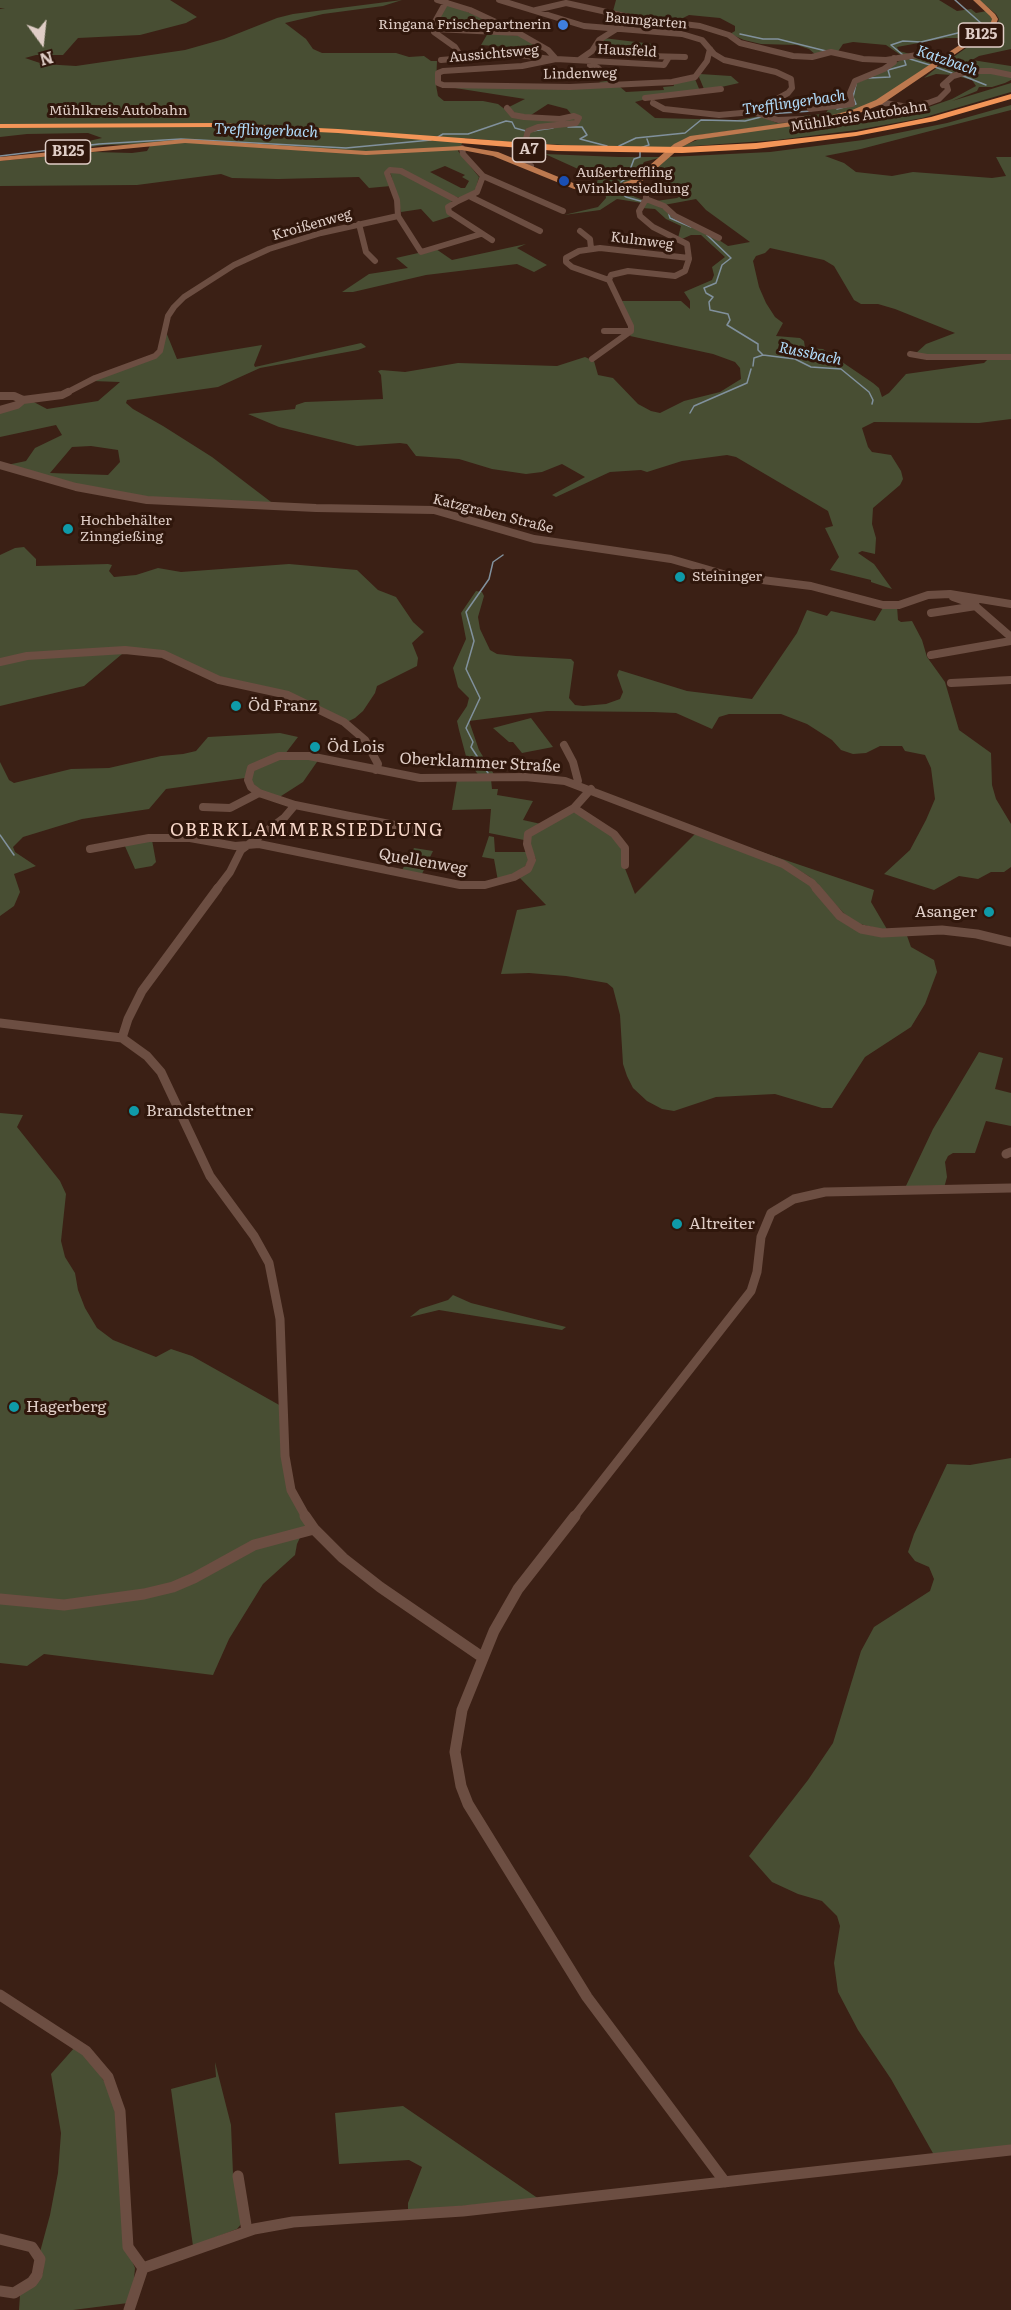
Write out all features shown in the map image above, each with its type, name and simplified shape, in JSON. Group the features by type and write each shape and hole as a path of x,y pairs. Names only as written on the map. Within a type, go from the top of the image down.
{"highway":[{"name":"Mühlkreis Autobahn","path":"0,128 215,125 582,149 708,151 856,134 932,119 1011,96"},
{"name":"Mühlkreis Autobahn","path":"0,128 172,129 349,136 581,153 708,151 789,147 864,137 930,124 1011,101"}],"main road":[{"name":"B125","path":"0,159 185,141 372,153 462,148 499,155 577,187 615,188 632,184 677,146 693,138 810,122 854,112 882,101 993,26 994,17 983,5 974,0"}],"street":[{"path":"437,0 475,12 520,33 552,53 556,59"},
{"name":"Baumgarten","path":"499,0 537,10 575,24 612,30 682,34 702,40 724,60 776,72 790,80 792,88 788,93 753,112"},
{"path":"446,2 432,25 434,32 455,47 462,58"},
{"path":"537,10 566,3 634,18 702,26 728,34 740,43 793,56 812,57 826,52 862,59 894,60"},
{"path":"441,60 515,54 579,60 596,47 599,40 612,30 634,18"},
{"path":"435,29 520,33"},
{"name":"Hausfeld","path":"596,47 633,54 685,57"},
{"path":"704,92 696,77 707,61 710,49"},
{"path":"810,109 852,104 850,93 855,81 879,71 904,56 917,55 937,65"},
{"name":"Hausfeld","path":"579,60 664,65 669,57"},
{"name":"Aussichtsweg","path":"437,78 442,71 511,67 556,59"},
{"name":"Lindenweg","path":"579,60 598,68 609,79"},
{"path":"882,101 901,107 924,105 939,99 949,87 946,83 957,74 982,71 1011,75"},
{"name":"Lindenweg","path":"437,78 438,82 443,85 570,87 656,84 696,77"},
{"path":"645,98 721,89"},
{"path":"652,103 664,109 728,115 753,112 764,116 810,122"},
{"path":"507,108 513,115 524,117 560,119 574,116 579,118 576,123 538,127 528,131 525,142 516,154 519,159 531,166"},
{"path":"462,148 463,154 483,176 563,211"},
{"path":"458,201 401,171 390,170 387,173 397,200 398,216 421,252 481,234"},
{"path":"483,176 477,192 448,207 449,212 492,240"},
{"path":"631,331 627,317 609,280 614,274 628,271 667,277 678,276 685,271 689,258 687,244 653,227 640,216 639,211 646,194 632,184"},
{"path":"471,197 540,231"},
{"path":"645,201 664,206 675,216 719,238"},
{"name":"Kroißenweg","path":"22,400 63,395 95,378 155,356 160,351 168,316 174,307 184,297 234,264 278,246 398,216"},
{"path":"359,224 366,252 375,261"},
{"name":"Kulmweg","path":"580,231 590,239 591,248"},
{"name":"Kulmweg","path":"609,280 596,277 566,262 566,258 591,248 689,258"},
{"path":"604,331 631,331"},
{"path":"592,359 631,331"},
{"path":"910,354 927,357 1011,357"},
{"path":"0,396 14,396 22,400 17,405 0,410"},
{"name":"Katzgraben Straße","path":"0,465 76,487 140,499 316,508 434,510 534,539 671,559 730,576 811,586 883,604 899,605 928,595 950,594 1011,604"},
{"path":"950,594 952,597 976,606 1011,639"},
{"path":"931,613 976,606"},
{"path":"931,655 1011,639"},
{"path":"0,662 14,657 54,654 125,650 155,652 219,680 288,695 344,722 365,740 378,764 376,770"},
{"path":"951,683 1011,680"},
{"path":"564,745 573,762 578,781 576,784"},
{"name":"Oberklammer Straße","path":"259,793 251,787 248,775 259,763 279,756 309,756 420,778 539,778 576,784 795,870 820,890 846,921 861,929 882,933 951,931 1011,942"},
{"name":"Quellenweg","path":"90,849 162,837 190,838 235,846 259,844 460,885 486,885 514,877 528,869 532,860 527,844 528,834 574,808 591,789"},
{"path":"203,807 230,808 259,793 295,806 439,834"},
{"path":"122,1038 128,1019 142,991 230,872 246,845 284,818 295,806"},
{"path":"574,808 614,834 625,848 625,865"},
{"path":"0,1023 122,1038 147,1056 167,1081 210,1176 254,1236 269,1263 280,1319 288,1475 296,1502 314,1528 343,1558 482,1657"},
{"path":"724,2182 587,1997 468,1804 456,1768 455,1738 462,1710 494,1631 518,1589 751,1291 757,1272 760,1237 771,1213 781,1205 808,1194 1011,1188"},
{"path":"0,1599 64,1605 144,1594 173,1587 194,1578 254,1545 314,1528"},
{"path":"0,1995 79,2046 97,2062 108,2078 116,2094 120,2111 128,2247 143,2268"},
{"path":"143,2268 247,2231 293,2222 463,2211 1011,2150"},
{"path":"238,2176 247,2231"},
{"path":"0,2239 32,2247 40,2259 37,2275 32,2282 14,2293 0,2291"},
{"path":"129,2310 143,2268"}],"green space":[{"path":"0,0 170,0 197,17 186,23 140,35 78,38 63,55 36,55 25,58 43,64 76,66 185,50 224,39 293,14 402,0 383,6 323,14 285,23 306,39 313,49 322,53 396,53 409,57 424,56 431,61 437,61 436,85 438,96 444,101 483,101 498,104 515,117 561,120 575,117 578,120 531,128 526,133 523,143 465,138 458,151 479,177 475,191 462,198 447,195 396,168 388,169 385,173 391,186 369,188 359,177 232,178 221,174 137,185 0,186 0,161 95,152 132,153 147,151 151,144 105,145 63,151 62,147 102,138 88,133 0,137 0,9 5,8 0,8","holes":["445,166 465,175 462,177 469,181 465,188 461,188 430,172"]},
{"path":"616,0 939,0 957,11 971,9 976,13 987,11 993,20 989,27 974,38 946,38 897,47 899,51 910,54 902,56 886,45 853,42 843,44 837,53 816,55 809,49 797,45 761,44 744,40 730,34 735,31 735,26 720,18 689,15 679,20 680,22 613,11"},
{"path":"979,0 1011,0 1011,49 979,56 972,60 1011,66 1011,74 945,63 997,26 999,19 996,14"},
{"path":"448,4 514,31 436,28 434,25"},
{"path":"488,33 519,36 547,50 481,45"},
{"path":"603,38 653,44 657,56 599,45"},
{"path":"907,57 937,60 881,99 858,110 814,120 782,118 822,114 826,113 829,108 848,107 855,84"},
{"path":"939,66 1011,76 1011,80 1005,83 992,87 979,87 977,91 952,101 1011,83 1011,92 922,118 857,130 777,140 680,147 702,138 822,121 861,123 897,118 952,99 976,86 972,80 953,75 936,74 924,78"},
{"path":"700,74 731,76 739,83 708,90 704,89"},
{"path":"695,79 700,91 644,98 646,99 635,102 655,118 737,120 760,116 777,123 805,121 700,135 682,141 673,147 601,147 527,143 528,133 533,129 574,124 582,119 572,115 567,109 548,104 528,117 518,116 509,107 525,99 436,85 579,88 607,87 599,82 612,80 626,92 664,90 663,87 674,86 673,83"},
{"path":"1011,105 1011,110 861,149 825,156 844,163 856,172 892,176 913,172 992,178 1006,176 996,157 1011,157 1011,356 915,354 926,344 955,333 895,309 878,304 861,304 854,300 834,266 824,260 770,248 765,253 756,256 753,261 759,287 766,303 775,317 783,323 776,336 800,338 804,341 805,348 823,349 873,383 879,388 882,397 889,393 906,374 984,363 989,358 1011,358 1011,419 979,423 874,422 862,428 872,452 891,455 903,479 900,485 873,508 875,554 862,551 858,553 874,564 892,589 871,582 871,580 830,570 839,557 825,528 833,526 828,511 736,457 727,455 682,461 647,472 641,470 610,472 556,497 552,495 585,477 562,464 542,472 526,474 492,469 459,459 416,456 407,444 357,446 279,427 248,414 295,409 296,405 305,402 383,399 381,375 378,371 381,370 405,372 458,363 557,366 585,357 594,361 598,375 613,378 638,404 651,411 660,413 684,401 720,392 741,379 740,368 735,362 713,354 630,336 632,332 622,301 681,301 690,309 690,301 684,292 712,280 714,275 712,267 725,257 701,235 678,238 681,226 666,219 655,209 642,208 648,201 704,230 728,246 750,242 706,210 696,199 664,205 656,201 677,198 684,194 677,187 647,177 669,157 770,152 863,140 947,123"},
{"path":"545,154 662,157 644,162 639,170 641,175 622,186 596,188 598,178"},
{"path":"394,170 453,200 448,205 452,216 433,222 421,209 401,212 390,171"},
{"path":"623,189 644,200 642,203 617,199 600,210 564,215 598,207 606,198 605,191"},
{"path":"526,244 517,248 547,265 534,272 517,264 426,275 353,292 342,292 369,274 408,268 396,258 436,249 452,260"},
{"path":"166,332 177,359 262,345 255,367 361,343 366,347 260,368 218,387 127,400 126,403 133,409 212,457 275,505 178,501 111,493 7,465 26,461 35,448 62,435 56,425 0,437 0,411 30,400 47,409 98,401 120,382 92,381 157,357","holes":["91,446 118,450 120,462 108,475 50,473 72,447"]},
{"path":"24,547 36,559 36,566 108,564 112,565 109,571 114,577 136,575 158,568 181,572 289,564 357,570 378,590 396,597 413,622 424,632 412,643 418,658 417,666 377,686 363,711 347,722 304,700 233,682 174,658 128,649 84,686 0,706 0,555 15,548"},
{"path":"476,591 482,592 484,596 478,617 480,629 490,650 497,654 571,659 574,662 569,698 575,705 583,706 606,704 620,699 623,692 617,675 619,670 687,691 752,699 797,633 807,610 827,616 831,611 875,621 884,606 897,606 898,620 912,621 922,640 927,657 945,682 959,730 991,753 992,785 996,799 1011,824 1011,867 1004,872 991,872 978,879 959,876 934,890 884,874 910,850 935,799 931,768 925,755 905,751 902,746 880,746 866,753 853,754 841,750 832,740 807,724 781,714 729,714 719,717 712,729 676,713 653,712 547,711 469,721 479,750 495,776 480,777 467,760 459,730 457,721 467,706 469,698 458,687 453,668 466,639 461,613"},
{"path":"531,718 553,747 522,753 513,742 509,742 493,728"},
{"path":"280,733 298,737 285,754 250,768 245,778 166,789 149,809 82,819 23,837 13,847 15,852 36,866 14,874 20,892 14,906 0,916 0,762 9,780 14,783 71,769 109,768 161,756 196,751 208,737"},
{"path":"277,758 319,759 303,782 278,798 258,789 250,780 253,770"},
{"path":"491,779 492,789 498,789 497,795 533,801 523,820 541,824 524,840 489,833 491,809 452,810 457,780"},
{"path":"573,812 614,836 622,851 624,866 635,894 697,832 769,860 805,879 849,926 906,933 911,947 934,960 937,972 925,1004 911,1027 865,1057 832,1108 822,1108 775,1094 716,1097 674,1111 662,1109 647,1101 633,1088 623,1064 620,1015 613,988 607,983 566,976 529,973 501,974 517,910 546,905 519,877 536,859 530,847 530,835"},
{"path":"489,836 494,837 495,852 528,852 530,858 522,871 498,881 494,859 482,857"},
{"path":"723,839 874,890 871,902 888,931 852,922 810,877 797,869"},
{"path":"152,840 156,862 152,866 135,869 124,844"},
{"path":"414,848 433,851 421,876 401,872"},
{"path":"979,1052 1003,1058 995,1089 1011,1093 1011,1126 986,1121 975,1153 953,1153 948,1156 945,1162 947,1177 944,1188 905,1188 933,1129"},
{"path":"0,1113 23,1115 17,1127 60,1181 66,1194 61,1241 65,1257 75,1273 85,1308 97,1328 113,1340 156,1357 171,1349 192,1356 281,1406 283,1453 306,1525 297,1544 295,1555 263,1584 229,1639 213,1675 44,1654 27,1666 0,1663"},
{"path":"453,1295 471,1303 566,1327 562,1330 439,1310 410,1317 420,1309 448,1300"},
{"path":"1011,1458 1011,2146 934,2155 891,2079 858,2030 838,1992 834,1963 840,1926 837,1916 822,1901 798,1894 772,1882 749,1856 808,1780 833,1743 861,1651 874,1627 930,1591 934,1579 929,1567 915,1561 908,1552 914,1534 947,1464 970,1465"},
{"path":"75,2047 89,2058 113,2095 132,2261 135,2268 134,2279 128,2303 73,2310 19,2310 20,2295 37,2282 43,2273 44,2257 40,2252 58,2173 61,2133 51,2074"},
{"path":"215,2062 231,2125 233,2174 242,2223 237,2229 193,2246 171,2089 216,2077"},
{"path":"403,2106 539,2199 408,2211 408,2203 422,2167 409,2160 339,2164 335,2113"}],"waterway":[{"name":"Katzbach","path":"903,55 891,45 903,41 921,42 970,30 982,24 955,0"},
{"path":"740,34 763,39 778,39 826,51"},
{"name":"Trefflingerbach","path":"869,78 890,77 888,70 906,65 904,59"},
{"name":"Katzbach","path":"910,59 930,65"},
{"name":"Katzbach","path":"935,67 952,73"},
{"name":"Katzbach","path":"961,75 986,85"},
{"name":"Trefflingerbach","path":"837,109 856,104 853,97 856,84"},
{"name":"Trefflingerbach","path":"769,114 811,111"},
{"name":"Trefflingerbach","path":"619,146 636,138 685,133 701,120 745,121 761,117"},
{"name":"Trefflingerbach","path":"438,137 443,134 468,134 506,121 512,122 515,128 526,131"},
{"name":"Trefflingerbach","path":"568,127 582,127 587,135 580,139 607,146"},
{"name":"Trefflingerbach","path":"532,131 553,128"},
{"name":"Trefflingerbach","path":"0,156 99,144 181,139 346,148 431,140"},
{"name":"Russbach","path":"621,182 627,178 634,159 640,157 640,148 649,145 647,139"},
{"name":"Russbach","path":"618,191 626,197 644,202"},
{"name":"Russbach","path":"668,211 670,218 691,227"},
{"name":"Russbach","path":"707,235 731,258 722,265 716,283 704,288 706,293 713,297 709,302 710,310 728,314 730,320 727,325 758,344 758,350 763,355"},
{"name":"Russbach","path":"753,366 754,358 763,355"},
{"name":"Russbach","path":"763,355 795,359 811,367 841,369 869,392 873,400 872,404"},
{"name":"Russbach","path":"690,413 694,406 747,383 751,369"},
{"path":"488,773 471,747 473,742 466,728 480,698 466,669 474,641 466,612 489,579 493,562 503,555"},
{"path":"0,835 14,855"}],"place":[{"name":"Ringana Frischepartnerin","path":"563,25"},
{"name":"Außertreffling Winklersiedlung","path":"564,181"},
{"name":"Hochbehälter Zinngießing","path":"68,529"},
{"name":"Steininger","path":"680,577"},
{"name":"Öd Franz","path":"236,706"},
{"name":"Öd Lois","path":"315,747"},
{"name":"Asanger","path":"989,912"},
{"name":"Brandstettner","path":"134,1111"},
{"name":"Altreiter","path":"677,1224"},
{"name":"Hagerberg","path":"14,1407"}],"district":[{"name":"OBERKLAMMERSIEDLUNG","path":"307,831"}]}
